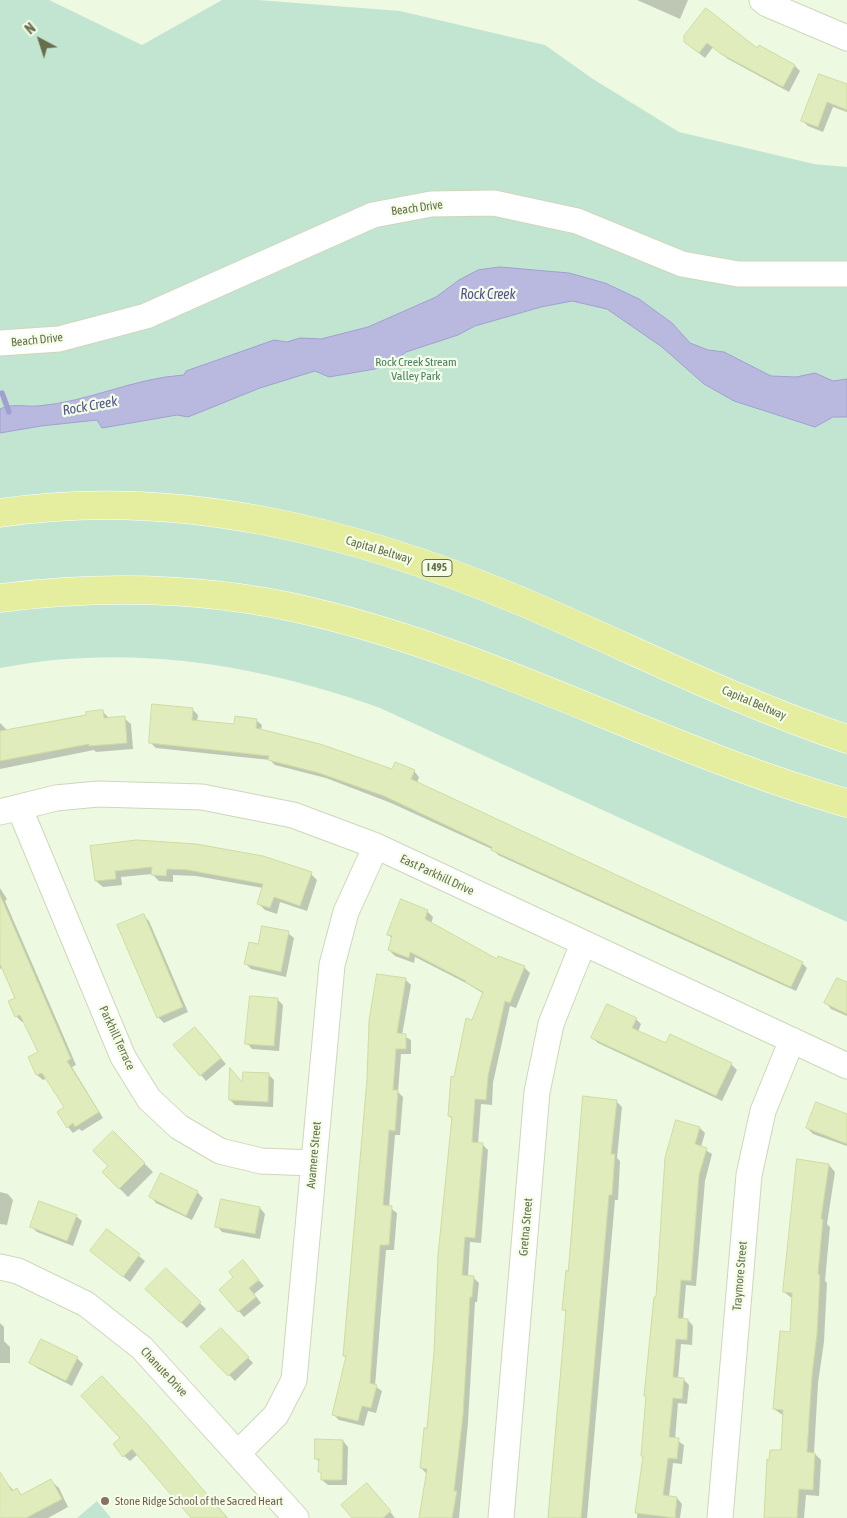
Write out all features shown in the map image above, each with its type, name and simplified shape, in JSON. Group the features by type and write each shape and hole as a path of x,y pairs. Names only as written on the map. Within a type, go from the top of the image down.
{"highway":[{"name":"Capital Beltway","path":"0,513 80,506 164,507 250,517 339,538 427,564 517,600 764,708 847,739"},
{"path":"0,598 81,590 163,590 242,598 312,611 396,635 490,667 740,767 847,803"}],"street":[{"path":"762,0 767,4 847,38"},
{"name":"Beach Drive","path":"0,343 59,339 146,316 373,215 431,204 494,203 577,221 682,264 738,274 847,274"},
{"name":"East Parkhill Drive","path":"9,809 56,798 98,794 202,797 293,815 376,846 847,1066"},
{"name":"Parkhill Terrace","path":"9,809 122,1057 149,1099 179,1127 220,1151 262,1161 313,1163"},
{"name":"Avamere Street","path":"239,1452 276,1415 294,1380 332,965 346,912 376,846"},
{"name":"Gretna Street","path":"501,1518 537,1092 551,1024 583,944"},
{"name":"Traymore Street","path":"720,1518 749,1175 763,1111 792,1040"},
{"name":"Chanute Drive","path":"0,1267 18,1271 86,1304 142,1348 239,1452 296,1518"}],"green space":[{"name":"Rock Creek Stream Valley Park","path":"0,0 49,0 142,45 222,0 258,0 400,11 545,45 593,79 679,132 814,164 847,167 847,922 380,708 334,693 240,669 193,662 145,658 49,661 0,668"},
{"path":"97,1501 111,1518 77,1518"}],"water":[{"name":"Rock Creek","path":"500,267 569,273 605,283 639,299 672,323 690,343 708,350 724,352 771,376 796,377 815,373 833,381 847,379 847,417 833,417 815,427 734,401 704,384 662,347 607,309 572,301 541,307 475,326 458,335 406,352 394,361 375,369 329,377 315,371 260,388 188,417 177,415 102,428 97,420 0,433 0,409 5,407 57,404 147,381 184,375 186,371 274,340 287,342 300,338 321,339 368,327 436,297 459,280 478,270"}],"building":[{"path":"706,8 757,48 759,45 795,65 783,87 721,54 707,43 699,53 684,42 684,36"},
{"path":"819,74 847,84 847,110 827,102 818,127 801,121"},
{"path":"152,704 193,708 192,720 234,724 235,716 257,719 256,728 320,744 392,769 395,762 415,770 411,779 803,962 791,987 491,850 492,847 384,796 319,773 268,760 269,756 149,743"},
{"path":"103,710 104,718 125,716 127,743 89,746 89,744 0,761 0,731 86,715 86,712"},
{"path":"137,840 196,844 263,856 312,872 300,906 274,897 270,908 257,904 263,884 188,870 167,869 166,876 151,875 152,867 115,871 116,879 95,881 90,846"},
{"path":"0,895 71,1059 67,1061 99,1112 75,1127 73,1123 67,1128 57,1112 64,1107 42,1073 36,1075 28,1057 38,1052 20,1015 15,1017 8,1001 15,998 0,964"},
{"path":"401,899 428,910 425,919 497,959 498,956 525,966 510,1003 505,1001 488,1076 486,1100 475,1099 472,1142 483,1143 475,1238 465,1237 462,1275 474,1276 472,1297 470,1297 463,1415 454,1491 457,1491 452,1518 419,1518 427,1469 420,1468 424,1428 427,1428 434,1352 438,1255 452,1117 448,1116 451,1076 454,1077 466,1018 472,1020 483,992 410,952 409,958 388,950 392,936 387,935"},
{"path":"144,914 183,1007 157,1018 117,925"},
{"path":"262,926 289,931 281,972 244,964 249,942 258,944"},
{"path":"377,974 406,978 397,1033 406,1034 406,1049 396,1049 393,1090 398,1090 395,1131 389,1130 383,1205 392,1206 389,1245 380,1245 370,1383 377,1385 371,1408 362,1406 358,1421 332,1415 346,1356 343,1356 367,1079 369,1021"},
{"path":"837,978 847,982 847,1014 824,1003"},
{"path":"250,996 278,998 274,1046 245,1044"},
{"path":"607,1004 637,1018 632,1028 666,1043 670,1034 732,1063 716,1096 591,1038"},
{"path":"195,1027 221,1058 200,1076 173,1045"},
{"path":"230,1068 242,1082 243,1072 269,1073 268,1102 229,1100"},
{"path":"583,1096 617,1100 611,1154 615,1154 612,1195 609,1195 581,1518 548,1518 566,1310 562,1310 566,1270 568,1271"},
{"path":"816,1102 847,1114 847,1144 806,1128"},
{"path":"676,1120 700,1127 695,1144 707,1148 699,1175 691,1281 681,1280 678,1318 688,1319 687,1340 676,1339 673,1377 684,1378 682,1399 673,1398 669,1437 679,1438 677,1459 668,1458 663,1495 677,1497 675,1518 635,1513 643,1456 641,1456 646,1396 644,1396 654,1297 656,1297 665,1158"},
{"path":"113,1131 145,1163 119,1189 102,1172 108,1166 93,1151"},
{"path":"797,1159 829,1164 821,1219 823,1219 818,1274 820,1275 817,1334 812,1375 807,1452 815,1453 813,1490 799,1489 797,1518 764,1518 767,1459 769,1460 770,1450 781,1450 783,1410 773,1409 780,1331 790,1332 792,1293 783,1292"},
{"path":"161,1173 198,1191 186,1216 149,1197"},
{"path":"221,1199 260,1207 255,1234 215,1227"},
{"path":"39,1201 77,1215 67,1241 30,1227"},
{"path":"107,1229 140,1254 123,1277 90,1251"},
{"path":"243,1260 259,1280 249,1288 256,1297 238,1312 219,1290 233,1277 229,1272"},
{"path":"166,1268 201,1302 181,1323 145,1289"},
{"path":"221,1328 249,1357 228,1376 200,1347"},
{"path":"41,1339 78,1357 66,1381 29,1363"},
{"path":"102,1376 149,1426 227,1518 191,1518 132,1449 123,1457 113,1444 120,1438 81,1396"},
{"path":"315,1439 343,1440 342,1480 321,1480 321,1472 318,1472 319,1459 315,1459"},
{"path":"0,1472 12,1491 17,1488 21,1495 51,1479 62,1499 26,1518 0,1518"},
{"path":"367,1483 391,1511 383,1518 352,1518 341,1505"}],"waterway":[{"path":"2,393 9,412"}],"place":[{"name":"Stone Ridge School of the Sacred Heart","path":"105,1501"}]}
